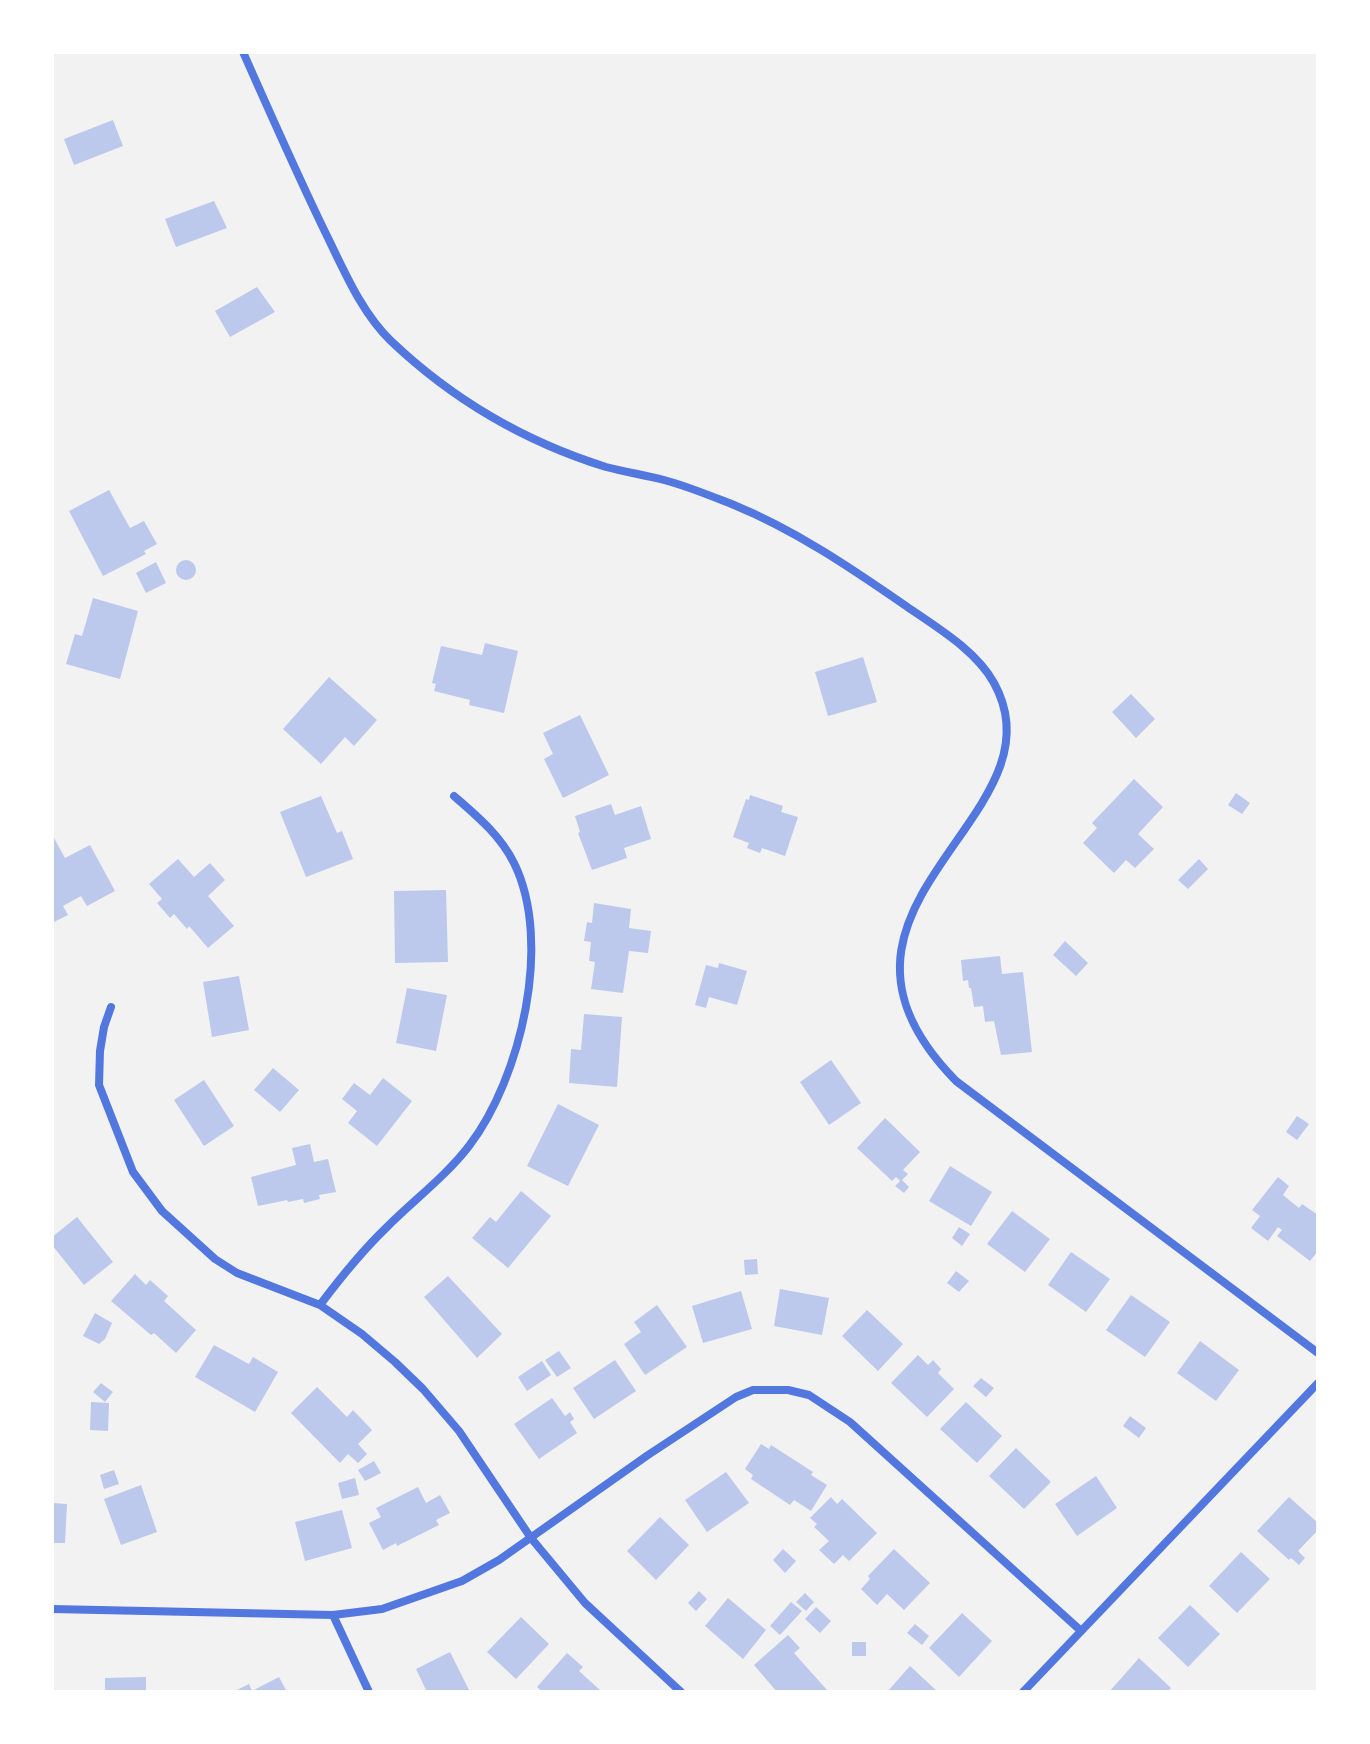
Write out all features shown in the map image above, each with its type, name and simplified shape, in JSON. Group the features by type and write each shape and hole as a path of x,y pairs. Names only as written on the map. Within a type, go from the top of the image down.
{"street":[{"path":"243,52 305,190 356,293 388,338 433,376 497,421 544,444 607,467 668,481 735,506 786,530 857,572 931,623 980,665 994,682 1003,705 1007,729 1004,750 991,788 911,914 899,961 906,1007 917,1033 932,1056 956,1081 1318,1353"},
{"path":"320,1305 360,1254 469,1145 502,1087 521,1033 531,940 522,884 500,840 454,796"},
{"path":"111,1007 104,1027 99,1085 133,1172 162,1211 215,1259 237,1273 320,1305 362,1334 423,1389 459,1431 531,1538 585,1603 681,1692"},
{"path":"1023,1692 1318,1383"},
{"path":"52,1609 333,1615 382,1609 462,1581 531,1538 736,1397 753,1390 788,1390 809,1395 830,1406 1080,1630"},
{"path":"333,1615 369,1692"}],"building":[{"path":"113,120 123,146 74,165 64,139"},
{"path":"214,201 227,228 176,247 165,219"},
{"path":"257,287 275,312 230,337 215,311"},
{"path":"109,490 130,528 144,521 157,544 144,551 146,554 103,576 69,511"},
{"path":"186,560 193,563 196,570 193,577 186,580 179,577 176,570 179,563"},
{"path":"156,562 166,583 146,593 136,573"},
{"path":"93,598 138,611 120,679 66,664 75,634 82,636"},
{"path":"485,643 518,651 504,713 469,705 470,700 434,691 436,684 432,683 441,646 482,655"},
{"path":"863,657 877,702 828,716 815,672"},
{"path":"329,677 377,720 354,746 345,737 321,764 283,729"},
{"path":"1131,694 1155,719 1136,738 1112,712"},
{"path":"580,715 609,775 563,798 544,759 553,754 543,733"},
{"path":"1134,779 1163,807 1138,834 1154,849 1135,868 1126,860 1114,873 1083,843 1097,828 1092,823"},
{"path":"1236,793 1250,803 1242,814 1228,805"},
{"path":"750,795 783,806 781,812 798,817 785,856 762,848 760,853 747,848 749,843 733,837"},
{"path":"321,796 337,833 342,831 353,859 306,877 280,812"},
{"path":"611,804 615,815 641,806 651,839 624,848 627,858 592,870 575,816"},
{"path":"54,838 65,858 90,845 115,891 87,906 81,896 63,906 68,915 52,923 52,840"},
{"path":"178,859 194,877 210,863 225,880 208,896 234,926 208,948 174,914 170,918 157,903 162,899 149,884"},
{"path":"1199,859 1208,869 1188,889 1178,880"},
{"path":"446,890 448,962 395,963 394,891"},
{"path":"594,903 631,909 629,928 651,931 648,953 629,951 623,993 591,989 595,962 589,961 591,942 584,941 587,922 592,923"},
{"path":"1065,941 1088,963 1076,976 1053,955"},
{"path":"1000,956 1002,974 1023,972 1032,1052 1001,1055 994,1021 985,1022 983,1006 974,1007 968,980 963,981 961,960"},
{"path":"719,963 747,971 737,1005 709,997 706,1008 695,1005 706,965 718,968"},
{"path":"239,976 249,1030 212,1037 203,982"},
{"path":"407,988 447,995 436,1051 396,1043"},
{"path":"584,1014 622,1017 617,1087 569,1083 571,1049 581,1050"},
{"path":"831,1060 861,1103 829,1125 800,1082"},
{"path":"273,1068 299,1090 280,1112 254,1090"},
{"path":"383,1078 412,1101 377,1146 348,1123 357,1111 342,1099 354,1083 370,1095"},
{"path":"204,1080 234,1126 204,1146 174,1100"},
{"path":"558,1104 599,1125 568,1186 527,1166"},
{"path":"1297,1116 1309,1124 1297,1140 1286,1132"},
{"path":"885,1118 920,1152 903,1170 908,1174 902,1180 909,1187 904,1193 895,1186 900,1181 896,1177 892,1181 857,1148"},
{"path":"310,1144 314,1162 328,1159 336,1192 319,1195 320,1199 304,1203 303,1199 287,1200 258,1206 251,1177 296,1165 292,1148"},
{"path":"950,1166 992,1192 971,1226 929,1201"},
{"path":"1278,1177 1289,1186 1283,1195 1299,1208 1302,1204 1318,1215 1318,1251 1310,1261 1277,1236 1282,1230 1278,1227 1268,1241 1251,1228 1260,1216 1252,1210"},
{"path":"521,1191 551,1216 508,1268 472,1238 490,1217 496,1222"},
{"path":"1012,1211 1050,1239 1025,1272 987,1244"},
{"path":"77,1217 113,1262 84,1285 52,1245 52,1237"},
{"path":"959,1227 970,1234 962,1246 952,1238"},
{"path":"1071,1252 1110,1279 1086,1312 1048,1285"},
{"path":"757,1259 758,1274 745,1275 744,1260"},
{"path":"956,1271 969,1281 959,1292 947,1283"},
{"path":"135,1274 146,1285 150,1280 168,1296 164,1301 196,1330 176,1353 111,1301"},
{"path":"448,1276 502,1334 477,1358 424,1297"},
{"path":"780,1289 829,1298 822,1335 774,1326"},
{"path":"741,1291 752,1329 703,1343 692,1306"},
{"path":"1131,1295 1170,1322 1145,1357 1106,1330"},
{"path":"657,1305 687,1347 645,1375 624,1344 641,1332 634,1322"},
{"path":"867,1310 903,1344 878,1371 842,1336"},
{"path":"95,1313 112,1323 105,1339 99,1344 83,1336"},
{"path":"1200,1341 1239,1370 1216,1401 1177,1373"},
{"path":"214,1345 249,1364 253,1357 278,1372 255,1412 195,1377"},
{"path":"559,1351 571,1368 557,1377 545,1360"},
{"path":"918,1355 928,1365 933,1360 941,1369 938,1373 954,1389 927,1417 891,1383"},
{"path":"615,1360 636,1391 594,1419 573,1388"},
{"path":"542,1361 551,1375 527,1391 518,1377"},
{"path":"981,1378 994,1388 986,1397 973,1386"},
{"path":"101,1383 113,1392 105,1402 93,1392"},
{"path":"317,1387 347,1417 353,1410 372,1430 358,1444 367,1454 358,1463 348,1454 340,1463 291,1413"},
{"path":"552,1398 565,1416 570,1412 574,1419 570,1422 577,1433 539,1459 514,1424"},
{"path":"91,1402 109,1403 108,1431 90,1430"},
{"path":"966,1402 1002,1436 977,1463 940,1429"},
{"path":"1130,1416 1146,1428 1139,1438 1123,1426"},
{"path":"761,1444 769,1449 771,1445 813,1472 811,1475 827,1485 811,1511 794,1500 790,1505 751,1479 753,1475 745,1469"},
{"path":"1016,1448 1051,1482 1024,1509 989,1476"},
{"path":"374,1461 381,1473 365,1481 358,1470"},
{"path":"114,1470 119,1484 104,1489 100,1475"},
{"path":"726,1472 749,1503 707,1532 685,1500"},
{"path":"1096,1476 1117,1508 1077,1536 1055,1504"},
{"path":"355,1478 359,1495 342,1499 338,1483"},
{"path":"141,1485 157,1532 121,1545 104,1499"},
{"path":"418,1487 426,1503 440,1495 450,1513 436,1520 439,1525 383,1550 369,1523 381,1517 376,1508"},
{"path":"831,1497 837,1504 842,1499 877,1533 849,1561 843,1555 834,1564 819,1550 829,1541 814,1527 817,1524 810,1518"},
{"path":"1289,1497 1318,1523 1318,1530 1298,1551 1305,1558 1299,1565 1291,1558 1289,1560 1257,1531"},
{"path":"52,1503 67,1504 65,1543 52,1543"},
{"path":"342,1510 352,1548 305,1561 295,1522"},
{"path":"660,1517 689,1545 656,1580 627,1551"},
{"path":"783,1549 796,1561 785,1573 773,1560"},
{"path":"894,1549 930,1583 904,1610 887,1594 877,1605 861,1589 870,1579 868,1576"},
{"path":"1241,1552 1270,1579 1237,1613 1209,1586"},
{"path":"699,1591 707,1599 696,1611 688,1603"},
{"path":"805,1593 814,1602 806,1611 796,1602"},
{"path":"728,1598 766,1630 743,1659 705,1626"},
{"path":"791,1602 802,1611 780,1635 770,1626"},
{"path":"1190,1605 1220,1634 1188,1667 1158,1638"},
{"path":"816,1607 831,1621 820,1633 805,1619"},
{"path":"962,1613 992,1641 959,1677 929,1648"},
{"path":"521,1617 549,1644 516,1679 487,1652"},
{"path":"915,1624 929,1636 922,1645 907,1633"},
{"path":"788,1635 800,1648 794,1653 827,1690 825,1692 777,1692 754,1665"},
{"path":"852,1642 866,1642 866,1656 852,1656"},
{"path":"450,1652 470,1692 427,1692 416,1669"},
{"path":"567,1653 583,1667 579,1671 600,1690 543,1692 537,1687"},
{"path":"1139,1658 1171,1688 1167,1692 1109,1692"},
{"path":"910,1666 938,1692 887,1692"},
{"path":"146,1677 146,1692 105,1692 105,1678"},
{"path":"279,1677 287,1692 233,1692 249,1684 252,1691"}]}
